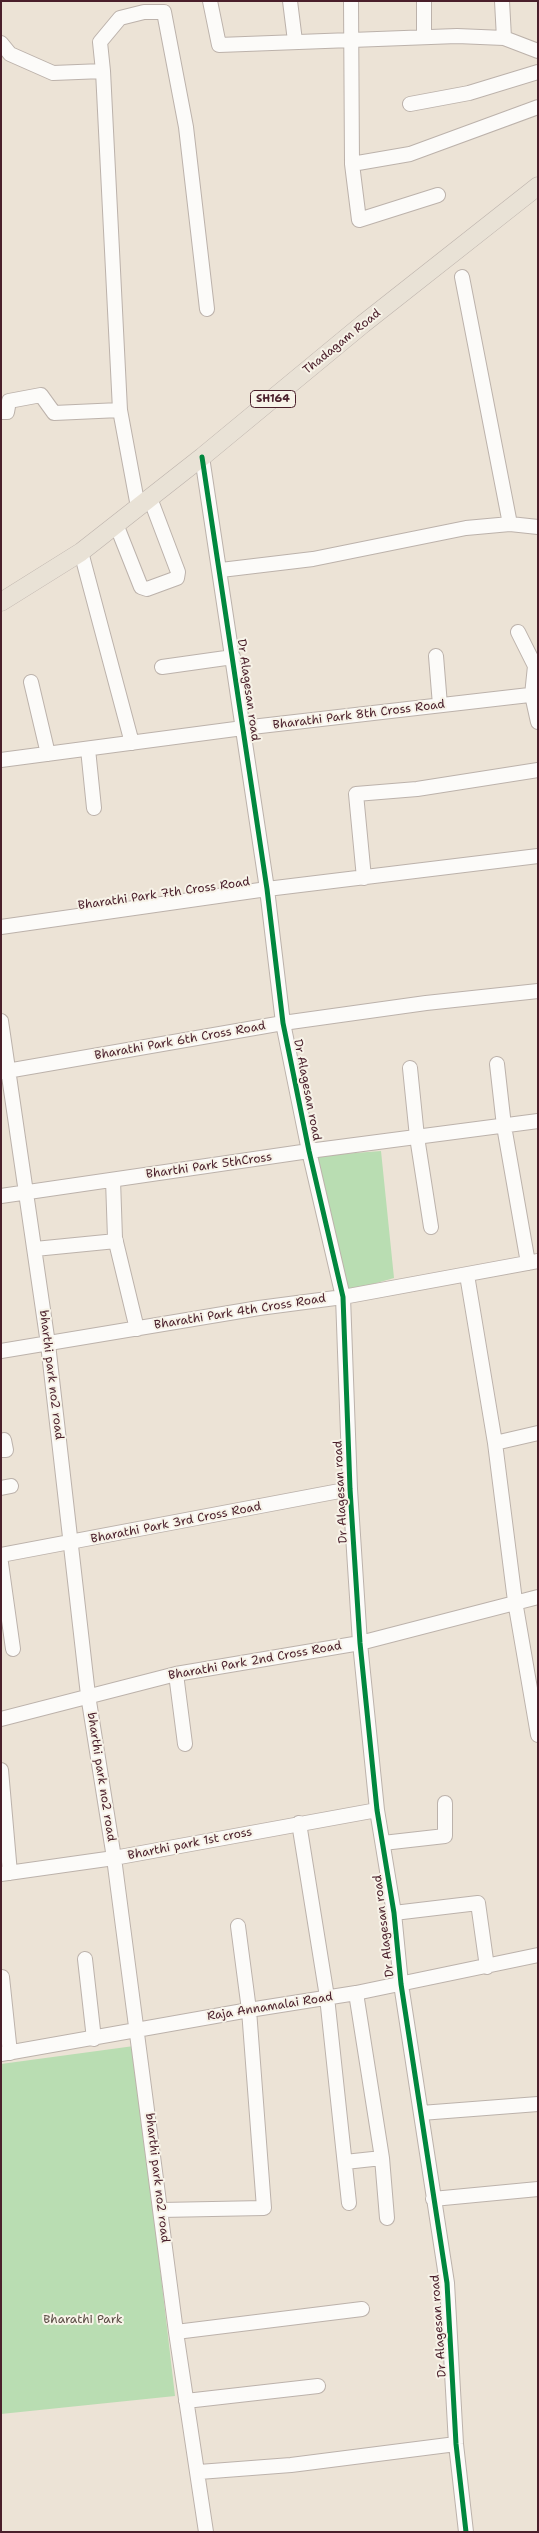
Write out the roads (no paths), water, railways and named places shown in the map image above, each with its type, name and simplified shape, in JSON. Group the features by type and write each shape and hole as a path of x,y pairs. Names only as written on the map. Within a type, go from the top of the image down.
{"main road":[{"name":"Thadagam Road","path":"1,602 80,552 202,457 363,324 538,186"}],"street":[{"path":"210,1 218,45 424,37 504,38 538,51"},
{"path":"290,1 295,41"},
{"path":"351,1 352,164 359,220 438,194"},
{"path":"424,1 424,37"},
{"path":"502,1 504,38"},
{"path":"116,524 140,587 147,589 177,578 178,572 144,502 120,410 100,42 120,18 144,12 164,12 186,127 207,309"},
{"path":"1,43 10,54 53,73 103,71"},
{"path":"410,104 469,93 538,72"},
{"path":"352,164 410,154 538,107"},
{"path":"462,277 510,524"},
{"path":"1,412 7,412 9,402 41,395 54,413 120,410"},
{"name":"Dr Alagesan road","path":"202,457 221,570 267,889 283,1023 308,1152 342,1297 350,1490 360,1643 377,1810 394,1913 401,1984 447,2283 456,2444 466,2532"},
{"path":"221,570 313,559 466,528 510,524 538,528"},
{"path":"80,552 132,743"},
{"path":"518,632 535,666 535,695 538,722"},
{"path":"436,656 440,705"},
{"path":"162,667 233,657"},
{"path":"32,682 48,754"},
{"name":"Bharathi Park 8th Cross Road","path":"1,760 243,728 535,695"},
{"path":"88,749 94,808"},
{"path":"364,878 356,794 418,789 538,770"},
{"name":"Bharathi Park 7th Cross Road","path":"1,927 267,889 538,856"},
{"name":"Bharathi Park 6th Cross Road","path":"5,1071 283,1023 426,1003 538,991"},
{"name":"bharthi park no2 road","path":"1,1021 5,1071 27,1192 48,1344 88,1696 114,1858 176,2332 206,2532"},
{"path":"497,1064 504,1126 533,1262"},
{"path":"410,1068 417,1138 431,1227"},
{"name":"Bharthi Park 5thCross","path":"1,1196 538,1121"},
{"path":"113,1180 116,1241 137,1329"},
{"path":"35,1248 116,1241"},
{"name":"Bharathi Park 4th Cross Road","path":"1,1351 342,1297 533,1262"},
{"path":"467,1275 495,1443 515,1601 538,1736"},
{"path":"495,1443 538,1433"},
{"name":"Bharathi Park 3rd Cross Road","path":"1,1556 350,1490"},
{"path":"1,1563 12,1650"},
{"name":"Bharathi Park 2nd Cross Road","path":"1,1719 176,1674 360,1643 515,1601 538,1597"},
{"path":"176,1674 185,1744"},
{"path":"1,1770 6,1874"},
{"path":"383,1843 445,1836 445,1803"},
{"name":"Bharthi park 1st cross","path":"6,1874 114,1858 377,1810"},
{"path":"300,1823 327,1997 349,2203"},
{"path":"394,1913 478,1903 487,1966"},
{"path":"161,2210 264,2208 249,2010 238,1926"},
{"name":"Raja Annamalai Road","path":"6,2054 249,2010 356,1993 538,1955"},
{"path":"85,1960 94,2039"},
{"path":"2,1977 6,2054"},
{"path":"356,1993 382,2158 387,2218"},
{"path":"421,2113 538,2104"},
{"path":"345,2162 382,2158"},
{"path":"433,2199 538,2189"},
{"path":"176,2332 362,2310"},
{"path":"186,2401 318,2386"},
{"path":"198,2472 291,2465 456,2444"}],"park label":[{"name":"Bharathi Park","path":"83,2320"}]}
